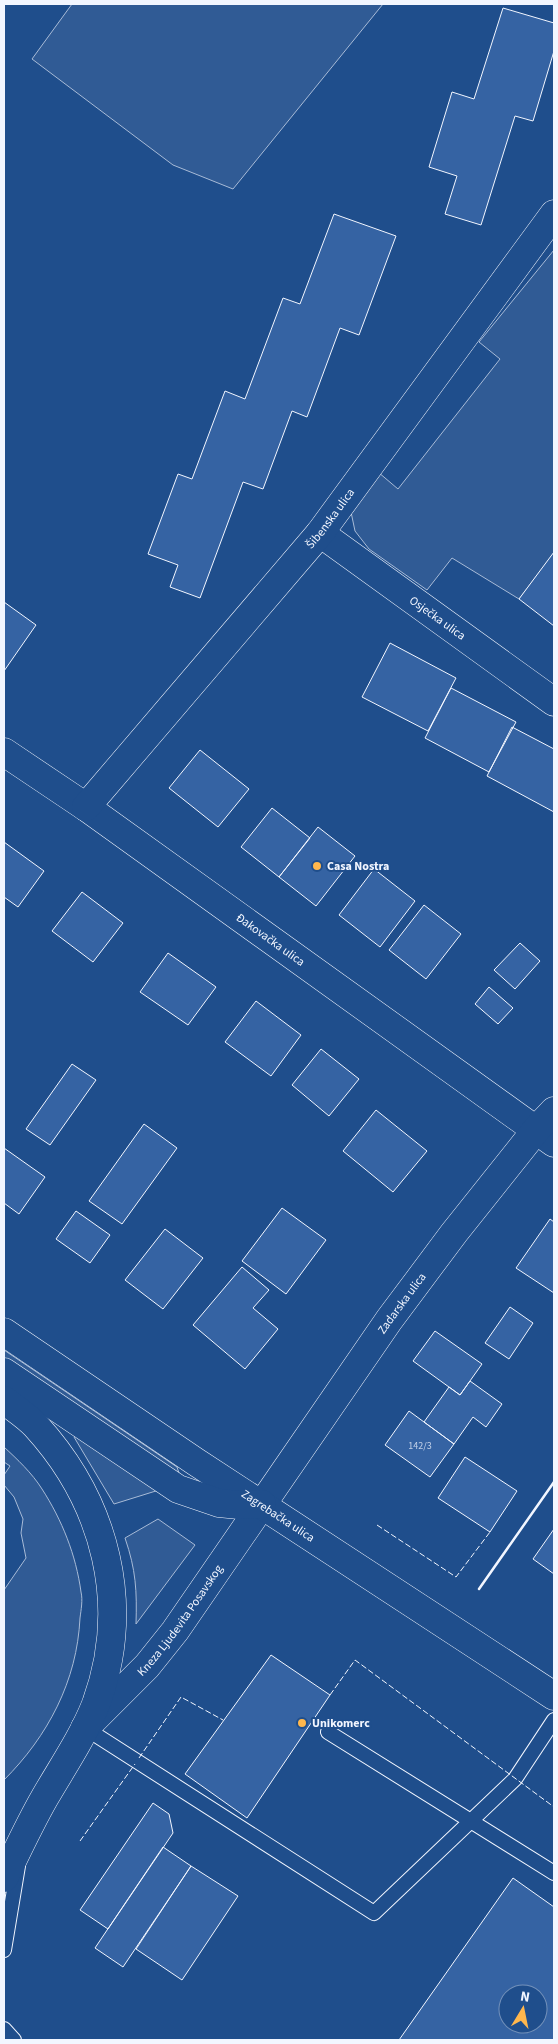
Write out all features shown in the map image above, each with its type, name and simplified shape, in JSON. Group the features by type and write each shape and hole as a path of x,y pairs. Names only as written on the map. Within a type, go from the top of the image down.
{"street":[{"name":"Šibenska ulica","path":"86,807 320,533 554,214"},
{"name":"Osječka ulica","path":"320,533 554,702"},
{"name":"Đakovačka ulica","path":"4,752 86,807 545,1136"},
{"name":"Zadarska ulica","path":"262,1504 389,1320 454,1232 545,1136 554,1111"},
{"name":"Zagrebačka ulica","path":"4,1332 196,1462 554,1696"},
{"path":"4,1372 178,1489 220,1503 239,1505 262,1504"},
{"path":"4,1400 34,1425 70,1469 98,1526 105,1552 111,1589 113,1619 110,1655 99,1695 85,1728 22,1841 4,1878"},
{"name":"Kneza Ljudevita Posavskog","path":"85,1728 117,1698 153,1659 175,1631 262,1504"}],"lane":[{"path":"85,1728 374,1913 515,1779 554,1720"},
{"path":"328,1732 554,1873"},
{"path":"4,1950 22,1841"},
{"path":"4,2029 14,2040"}],"shaded area":[{"path":"72,4 383,4 233,189 173,165 32,59"},
{"path":"554,250 554,553 519,599 452,558 427,590 369,549 355,531 351,512 378,472 398,489 500,359 479,342"},
{"path":"4,1350 177,1467 178,1476 4,1363"},
{"path":"77,1433 159,1490 114,1504 74,1437"},
{"path":"4,1447 34,1477 56,1513 76,1565 82,1605 73,1664 57,1706 47,1726 34,1745 4,1780 4,1590 26,1558 21,1533 23,1519 14,1497 4,1485 4,1475 10,1466 4,1462"},
{"path":"158,1519 195,1545 136,1624 135,1581 132,1560 125,1538"}],"building":[{"path":"503,8 554,23 554,51 533,121 515,116 481,225 445,214 457,176 429,167 452,92 474,99"},
{"path":"334,214 396,236 359,335 340,328 307,417 292,411 263,489 243,482 200,598 170,587 178,565 148,554 178,474 192,479 225,391 245,399 283,298 300,304"},
{"path":"554,552 554,626 519,599"},
{"path":"4,602 36,625 4,671"},
{"path":"390,643 456,678 428,731 362,697"},
{"path":"451,688 516,722 489,772 425,738"},
{"path":"512,727 554,749 554,812 487,776"},
{"path":"200,750 249,789 218,827 169,788"},
{"path":"272,808 310,838 279,877 241,847"},
{"name":"Casa Nostra","path":"318,827 355,856 316,906 279,877"},
{"path":"4,842 44,871 18,907 4,897"},
{"path":"374,869 415,901 380,947 339,915"},
{"path":"82,892 123,923 93,962 52,931"},
{"path":"424,905 461,934 426,979 389,950"},
{"path":"520,943 540,961 515,989 494,970"},
{"path":"168,953 216,987 188,1025 140,992"},
{"path":"489,987 513,1008 498,1024 475,1004"},
{"path":"256,1001 301,1035 271,1076 225,1042"},
{"path":"321,1049 359,1079 329,1116 292,1085"},
{"path":"72,1064 96,1080 50,1145 26,1129"},
{"path":"376,1110 427,1151 393,1192 343,1151"},
{"path":"144,1124 177,1148 122,1224 89,1201"},
{"path":"4,1148 45,1177 19,1214 4,1203"},
{"path":"282,1208 326,1240 286,1294 242,1261"},
{"path":"76,1211 110,1235 90,1263 56,1239"},
{"path":"550,1219 554,1222 554,1293 516,1268"},
{"path":"165,1229 203,1258 163,1309 125,1280"},
{"path":"242,1267 269,1290 253,1308 278,1329 245,1369 193,1325"},
{"path":"510,1307 533,1323 509,1359 485,1343"},
{"path":"435,1331 482,1364 460,1395 413,1361"},
{"path":"470,1381 502,1404 486,1427 473,1417 454,1444 424,1422 449,1387 460,1395"},
{"path":"409,1411 454,1444 430,1477 385,1445"},
{"path":"465,1457 517,1491 490,1532 438,1498"},
{"path":"554,1529 554,1574 533,1559"},
{"path":"271,1655 330,1695 247,1818 185,1774"},
{"path":"153,1803 169,1814 173,1833 108,1929 80,1910"},
{"path":"163,1847 191,1866 123,1967 95,1948"},
{"path":"191,1866 238,1896 182,1980 136,1949"},
{"path":"513,1878 554,1907 554,2040 399,2040"}],"fence":[{"path":"377,1525 456,1577 490,1532"},
{"path":"330,1695 355,1660 554,1807"},
{"path":"139,1758 181,1697 223,1720"},
{"path":"80,1841 135,1764"}],"wall":[{"path":"479,1589 554,1482"}],"place":[{"name":"Casa Nostra","path":"317,866"},
{"name":"Unikomerc","path":"302,1723"}]}
